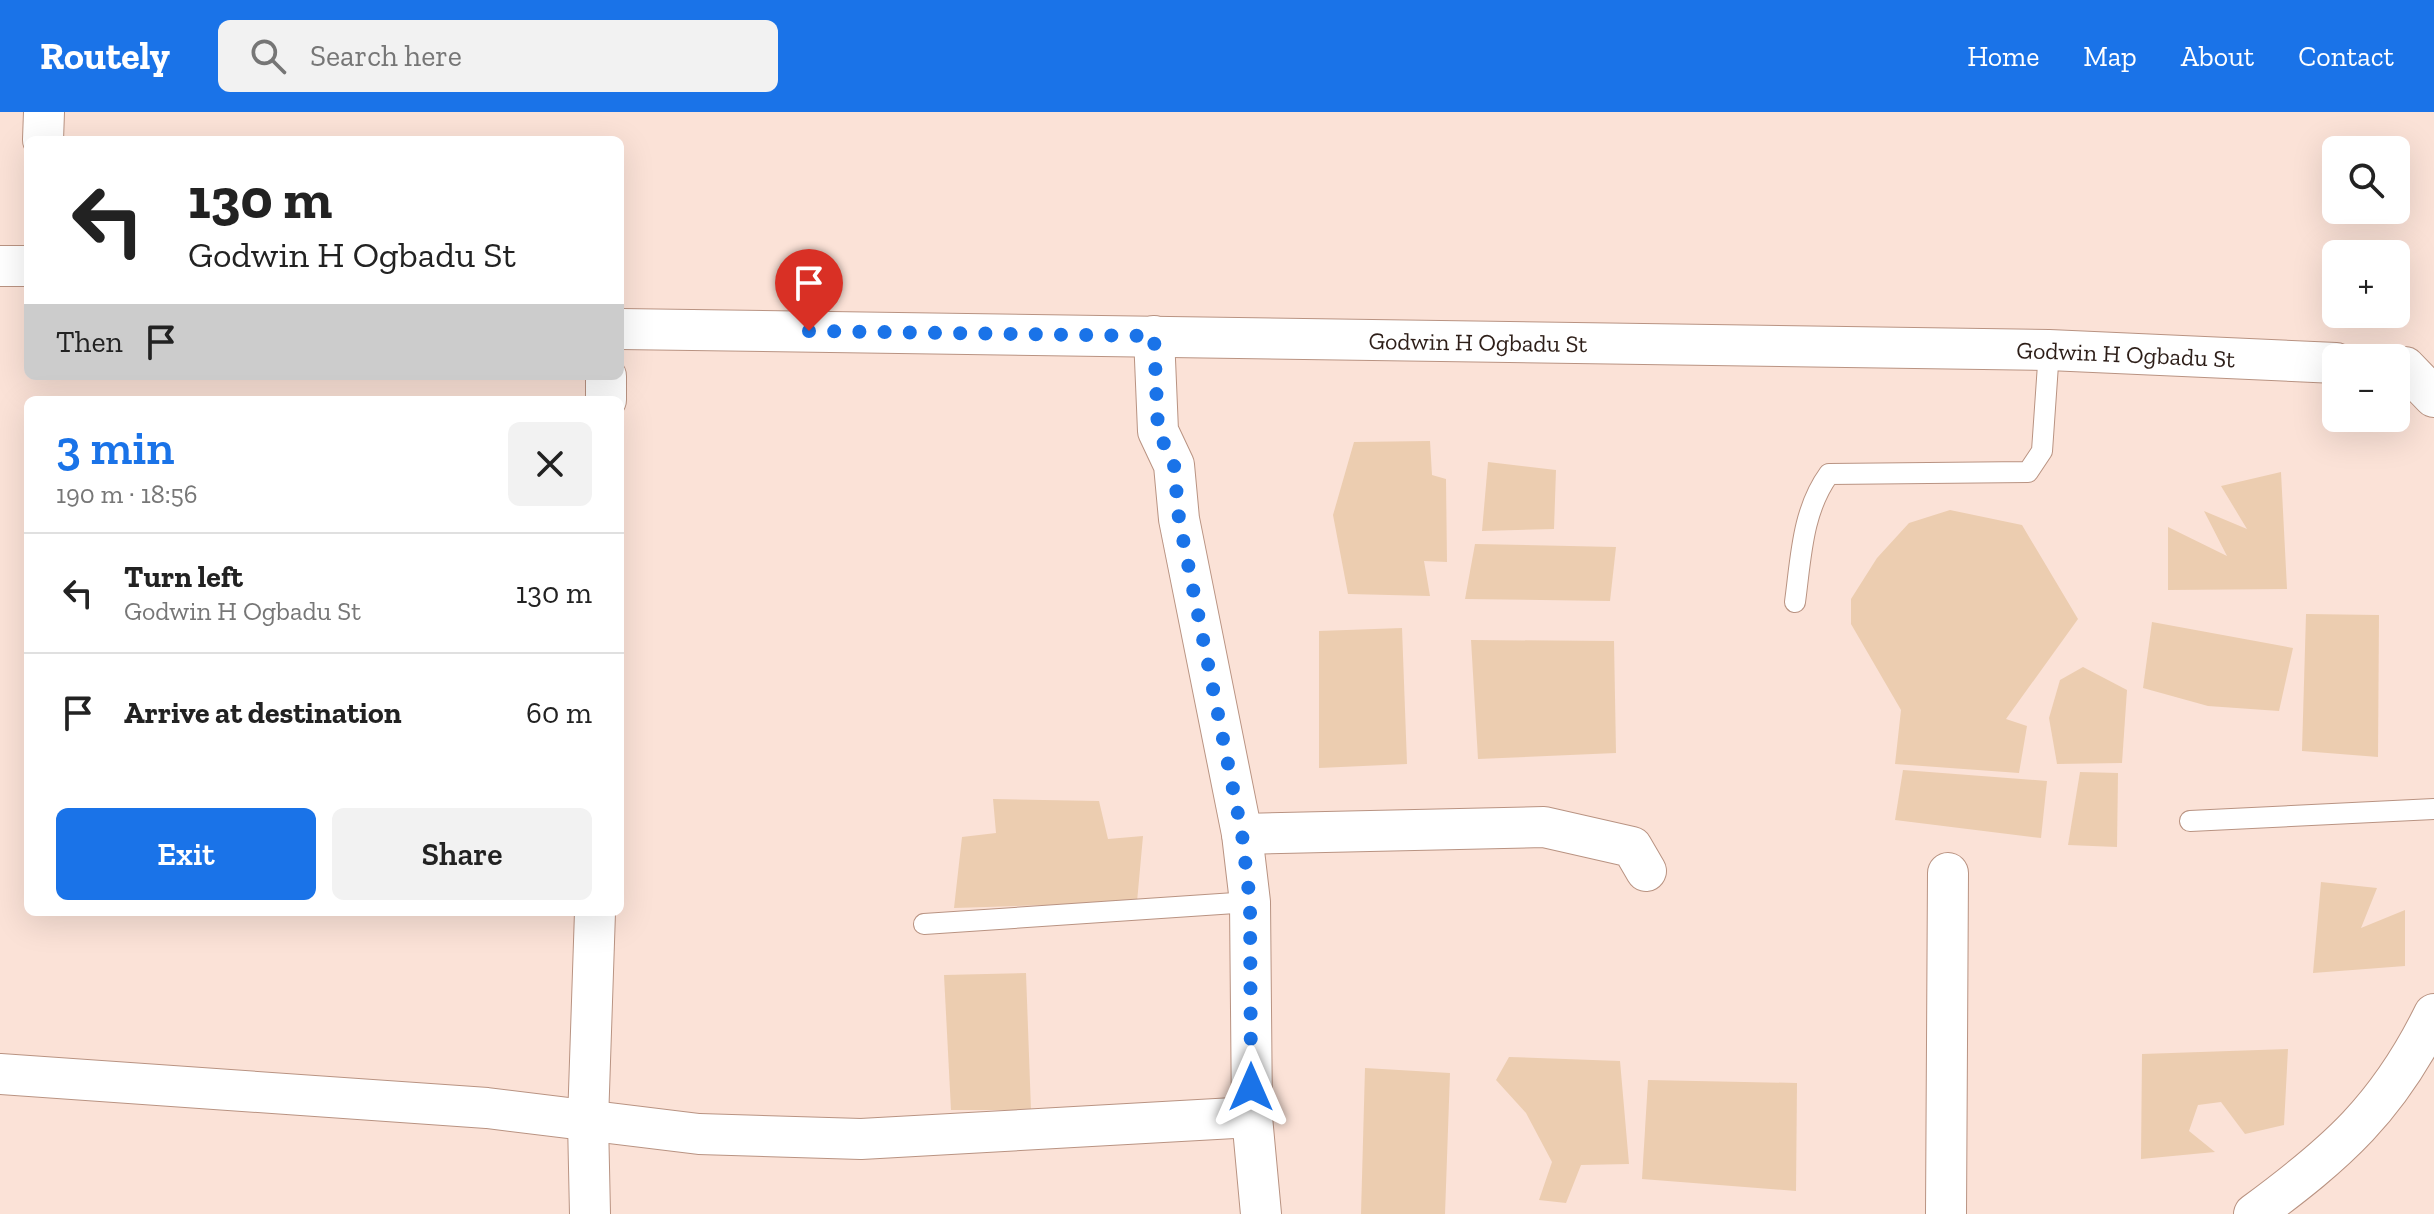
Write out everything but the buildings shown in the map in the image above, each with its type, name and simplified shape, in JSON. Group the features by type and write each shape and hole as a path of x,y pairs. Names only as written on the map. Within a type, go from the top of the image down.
{"street":[{"path":"43,136 44,112"},
{"path":"0,266 24,266"},
{"name":"Godwin H Ogbadu St","path":"624,329 2049,350 2322,362"},
{"path":"1154,336 1158,431 1174,465 1179,519 1242,834 1250,902 1252,1117 1261,1214"},
{"path":"2410,372 2434,397"},
{"path":"1242,834 1544,827 1632,847 1646,871"},
{"path":"1946,1214 1948,873"},
{"path":"590,1214 588,1121 595,916"},
{"path":"2254,1214 2327,1160 2379,1105 2434,1014"},
{"path":"0,1074 487,1108 699,1134 861,1139 1252,1117"}],"lane":[{"path":"1795,602 1805,525 1816,491 1829,474 2028,472 2042,451 2049,350"},
{"path":"2190,821 2434,809"},
{"path":"924,924 1250,902"}],"route":[{"path":"809,331 1154,336 1158,431 1174,465 1179,519 1242,834 1250,902 1251,1087"}]}
